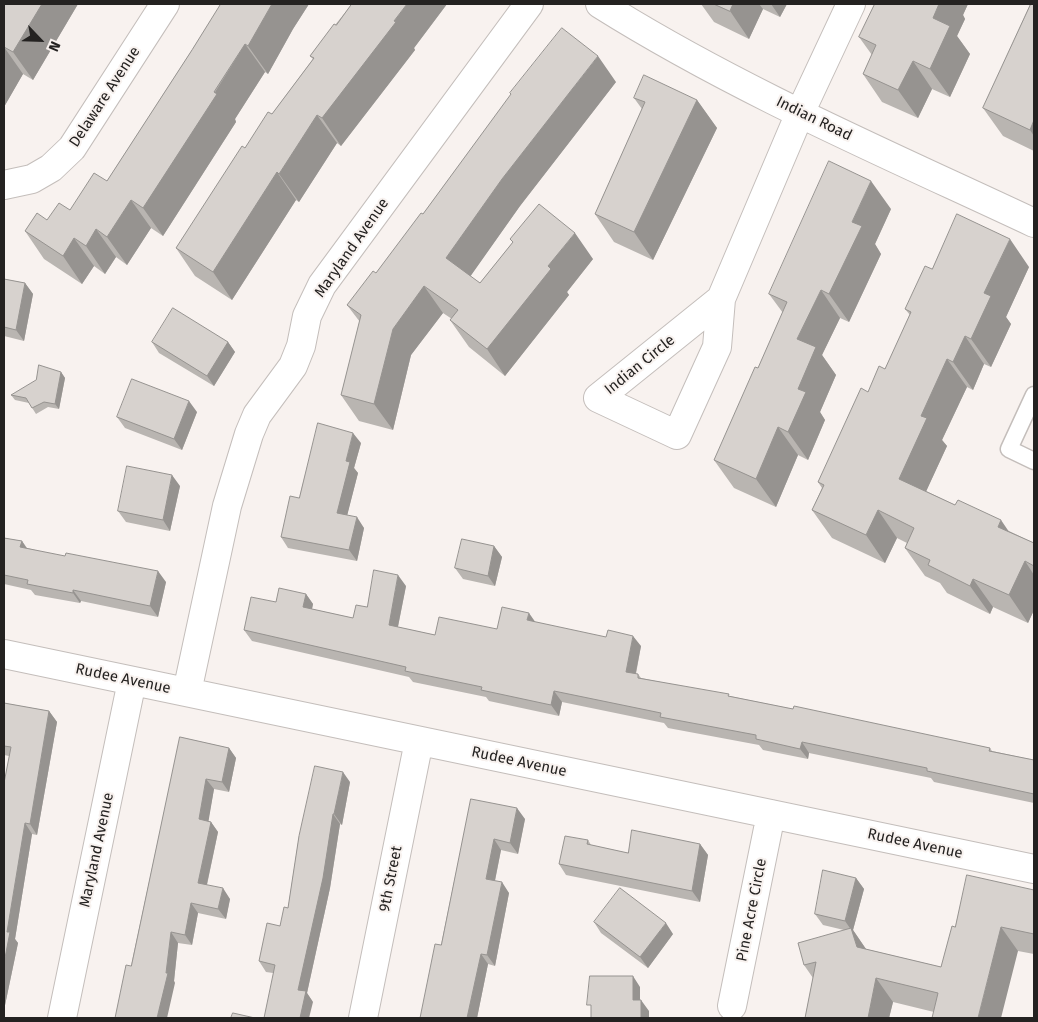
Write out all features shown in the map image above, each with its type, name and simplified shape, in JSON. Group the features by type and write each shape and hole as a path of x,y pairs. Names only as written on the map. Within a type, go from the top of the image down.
{"street":[{"name":"Delaware Avenue","path":"4,185 32,179 51,168 72,148 165,4"},
{"name":"Maryland Avenue","path":"187,692 227,506 249,434 257,415 293,366 301,346 307,316 322,285 529,4"},
{"name":"Indian Road","path":"600,4 661,42 800,114 1034,223"},
{"name":"Indian Circle","path":"721,299 598,398 677,435 718,347 721,299 800,114 851,4"},
{"name":"Rudee Avenue","path":"4,654 1034,869"},
{"name":"Maryland Avenue","path":"62,1018 132,681"},
{"name":"9th Street","path":"363,1018 419,741"},
{"name":"Pine Acre Circle","path":"732,1006 771,814"}],"lane":[{"path":"1034,395 1009,449 1034,461"}],"building":[{"path":"4,4 42,4 13,52 4,47"},
{"path":"221,4 272,4 248,46 245,44 214,92 217,94 143,208 131,200 107,237 96,229 86,246 74,238 63,256 25,231 37,213 47,220 59,203 70,210 94,173 107,181"},
{"path":"352,4 407,4 394,21 396,22 322,118 317,115 279,174 277,172 213,272 176,248 242,146 245,148 268,112 272,114 314,58 310,56"},
{"path":"714,4 733,4 730,11"},
{"path":"875,4 939,4 933,18 950,26 930,69 913,61 898,90 863,74 876,45 859,37"},
{"path":"1031,4 1034,4 1034,120 1030,130 983,108"},
{"path":"562,28 598,56 502,179 446,258 480,283 513,242 510,239 539,204 575,233 548,266 551,269 487,349 450,320 458,310 424,286 393,329 374,404 341,395 361,315 347,305 373,271 376,273 421,213 423,214 510,93"},
{"path":"644,75 697,100 634,232 595,214 645,102 634,98"},
{"path":"829,161 871,181 852,222 862,226 829,294 821,290 797,339 816,347 798,389 806,392 788,432 778,427 756,479 714,460 755,367 758,368 787,302 769,294"},
{"path":"957,214 1010,239 984,293 991,296 971,339 965,336 953,362 947,359 921,416 927,418 899,479 955,505 958,500 1001,520 998,527 1034,543 1034,566 1025,561 1009,595 973,579 970,586 928,565 930,560 905,548 914,528 878,510 866,535 812,510 824,485 818,482 861,388 868,392 879,366 885,369 911,312 905,309 925,266 932,269"},
{"path":"4,279 25,283 16,330 4,327"},
{"path":"173,308 228,342 207,376 152,342"},
{"path":"39,365 61,372 55,404 44,402 32,408 26,398 11,395 36,380"},
{"path":"132,379 189,401 174,439 117,417"},
{"path":"318,423 353,433 346,461 350,462 337,513 357,517 349,550 281,537 290,496 299,498"},
{"path":"127,466 172,475 163,520 118,511"},
{"path":"4,538 22,541 20,547 65,556 66,553 158,571 150,606 73,590 73,593 27,584 28,580 4,575"},
{"path":"462,539 494,546 488,576 455,568"},
{"path":"374,570 398,575 389,625 435,635 439,617 497,629 502,607 529,613 527,620 606,637 608,630 633,636 626,672 638,674 638,678 729,694 728,696 793,709 794,706 990,748 989,751 1034,760 1034,794 927,771 927,768 802,742 800,749 756,739 756,735 660,717 661,713 554,691 551,705 481,690 482,687 405,671 406,667 244,630 251,597 276,602 279,588 306,594 303,607 353,618 356,605 367,607"},
{"path":"4,703 49,711 30,824 25,823 7,932 10,932 4,963 4,783 11,747 4,746"},
{"path":"180,737 229,748 222,782 206,779 199,819 211,822 198,883 223,888 218,909 191,903 185,935 171,932 166,973 168,973 157,1018 115,1018 126,965 131,966"},
{"path":"315,766 343,772 333,814 323,878 298,990 306,991 300,1018 264,1018 275,965 259,961 267,923 280,926 284,907 288,908 299,836"},
{"path":"471,799 517,808 510,843 494,839 486,879 502,882 487,955 481,954 467,1018 420,1018 435,944 441,945"},
{"path":"632,830 700,844 692,891 559,864 565,836 588,840 587,844 628,853"},
{"path":"823,870 856,878 845,921 815,914"},
{"path":"967,875 1034,890 1034,934 1001,927 978,1018 932,1018 938,993 876,978 868,1018 805,1018 816,962 804,965 798,943 851,928 857,947 941,967 952,926 955,927"},
{"path":"620,888 666,923 640,957 594,922"},
{"path":"590,976 633,976 633,1000 641,1000 641,1018 591,1018 591,1005 587,1005"},
{"path":"233,1013 255,1018 231,1018"}]}
